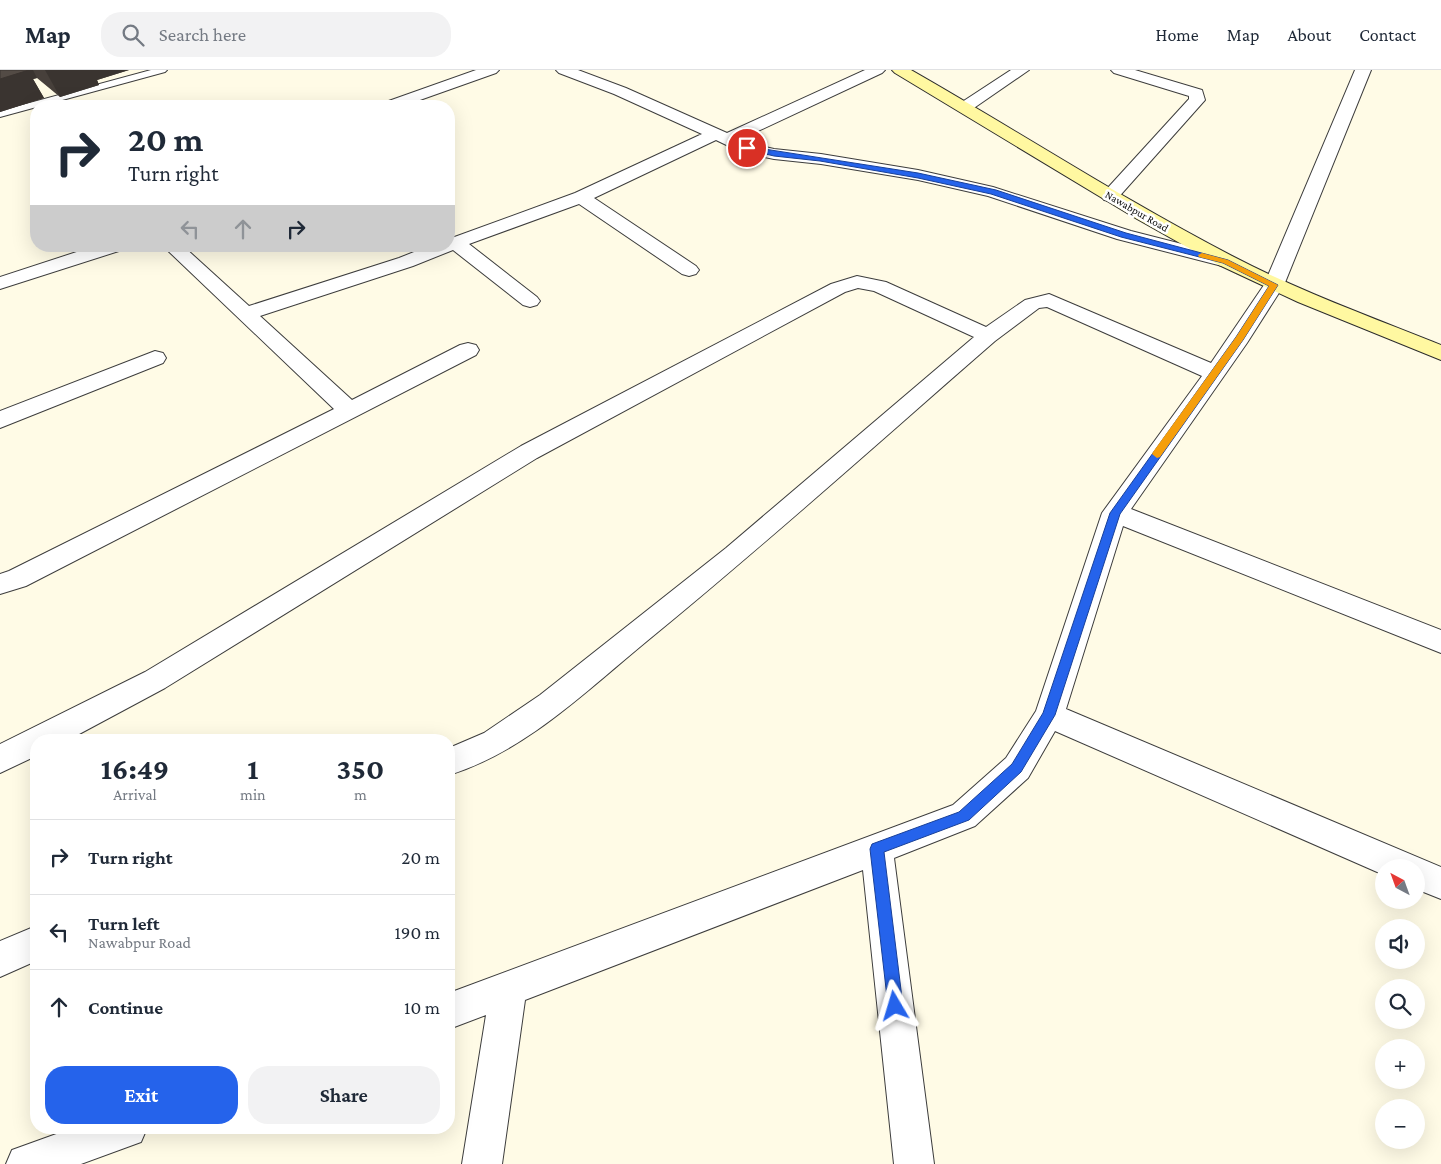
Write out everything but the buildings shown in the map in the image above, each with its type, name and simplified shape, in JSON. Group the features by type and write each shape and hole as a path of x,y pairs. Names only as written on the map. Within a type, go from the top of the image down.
{"street":[{"path":"406,100 491,70"},
{"path":"564,70 620,91 747,148 774,154 820,159 918,176 993,192 1124,235 1226,261"},
{"path":"455,243 581,196 877,70"},
{"name":"Nawabpur Road","path":"900,70 965,107 1110,196 1226,261 1274,285 1441,353"},
{"path":"965,107 1021,70"},
{"path":"1110,196 1197,100 1196,93 1119,70"},
{"path":"455,1010 964,816 1017,768 1048,715 1115,513 1240,338 1274,285 1364,70"},
{"path":"581,196 689,270"},
{"path":"455,248 530,301"},
{"path":"0,283 96,252"},
{"path":"179,252 349,410"},
{"path":"396,252 406,262"},
{"path":"246,314 432,252"},
{"path":"51,734 155,680 528,452 838,288 857,282 879,286 988,336"},
{"path":"455,759 495,742 550,704 735,555 988,336 1032,304 1049,300 1214,372"},
{"path":"0,584 16,579 468,350"},
{"path":"0,420 155,358"},
{"path":"1115,513 1441,642"},
{"path":"1048,715 1385,859"},
{"path":"0,759 30,745"},
{"path":"877,849 914,1164"},
{"path":"1425,876 1441,883"},
{"path":"0,959 30,946"},
{"path":"482,1164 508,990"},
{"path":"26,1164 110,1134"}],"lane":[{"path":"52,100 162,70"},
{"path":"0,114 30,106"}],"slow traffic":[{"path":"1157,454 1240,338 1274,285 1226,261 1202,255"}],"route":[{"path":"747,148 774,154 820,159 918,176 993,192 1124,235 1226,261 1274,285 1240,338 1115,513 1048,715 1017,768 964,816 877,849 895,1006"}]}
